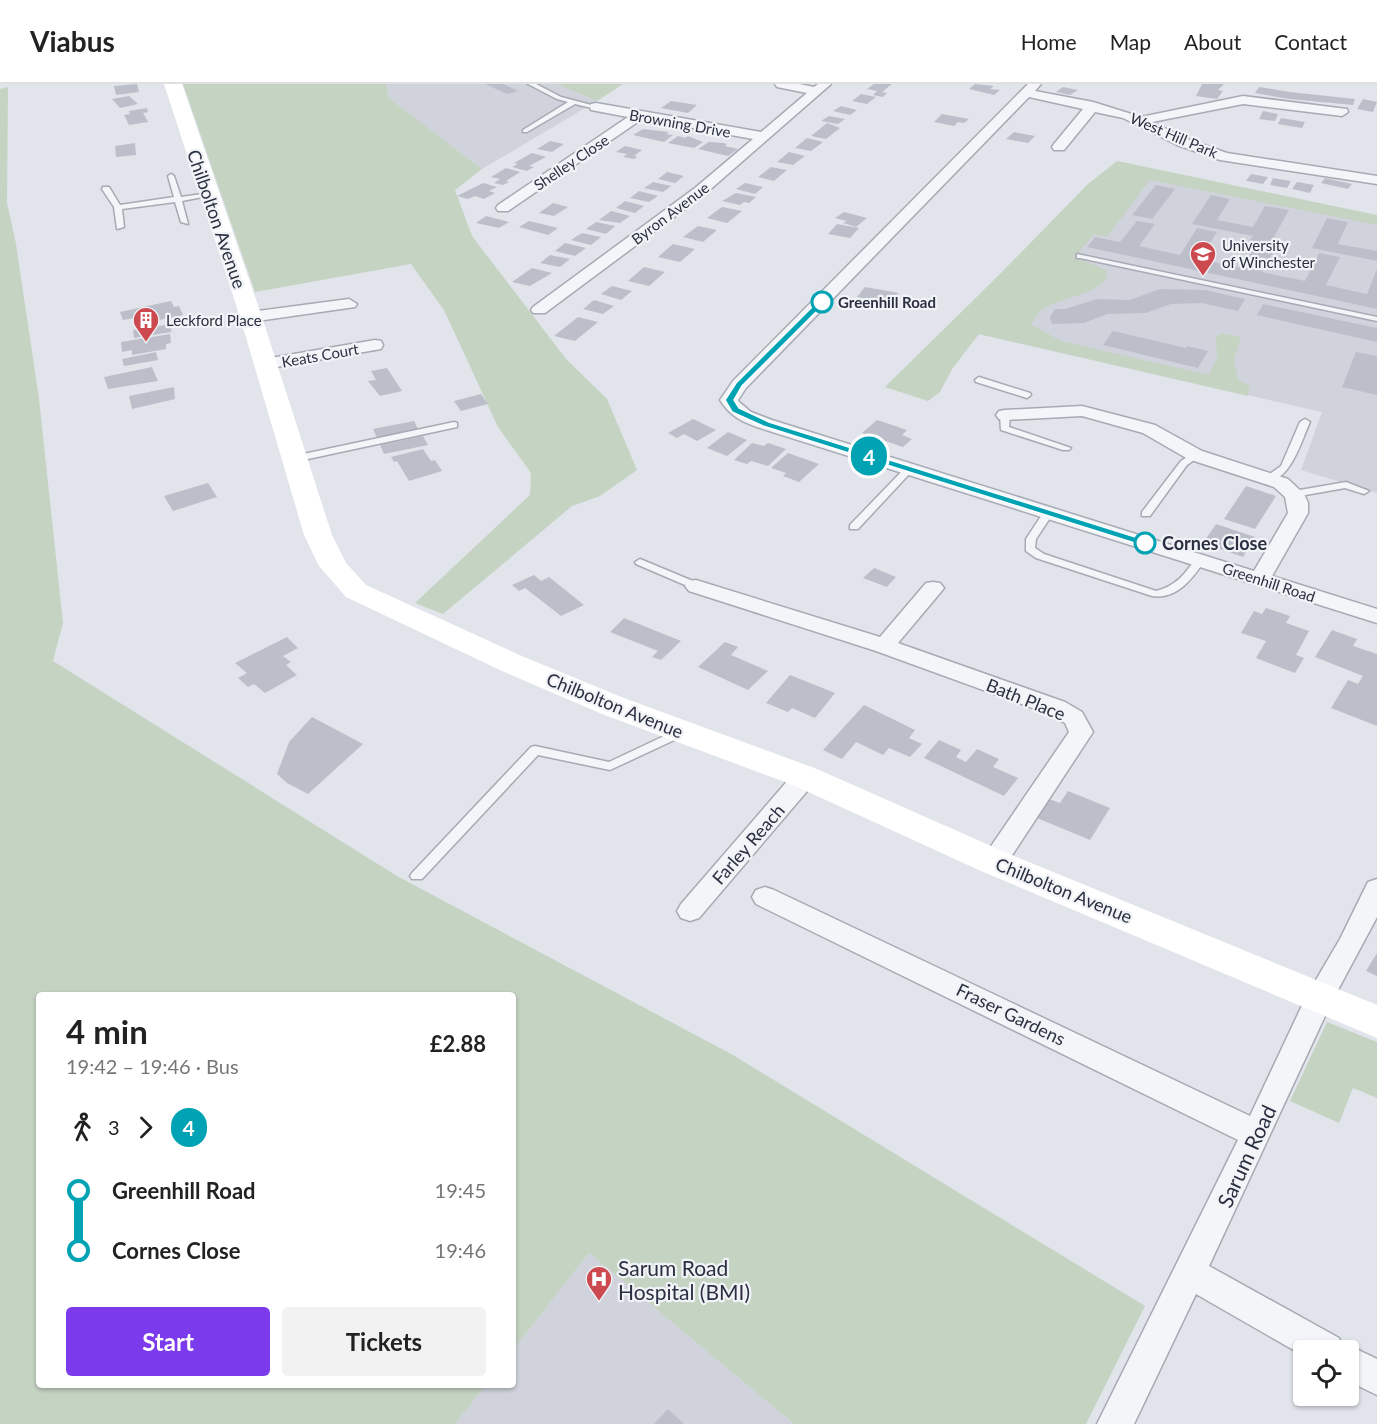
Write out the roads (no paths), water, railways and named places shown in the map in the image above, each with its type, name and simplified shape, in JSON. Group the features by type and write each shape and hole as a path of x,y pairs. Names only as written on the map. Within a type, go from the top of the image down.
{"main road":[{"name":"Chilbolton Avenue","path":"173,84 251,317 326,555 341,579 356,591 513,664 681,732 806,777 994,862 1377,1022"}],"street":[{"path":"781,84 820,87"},
{"name":"Byron Avenue","path":"541,302 700,191 820,87"},
{"name":"West Hill Park","path":"1031,88 1140,121 1182,142 1225,157 1377,180"},
{"name":"Greenhill Road","path":"1031,88 739,385 729,400 736,410 752,419 1377,616"},
{"path":"1140,121 1244,94 1342,112"},
{"path":"1059,147 1093,106"},
{"name":"Browning Drive","path":"596,107 765,137"},
{"name":"Shelley Close","path":"503,208 638,116"},
{"path":"251,317 349,304"},
{"name":"Keats Court","path":"265,364 375,345"},
{"path":"1027,395 1038,412"},
{"path":"1005,415 1082,411 1100,414 1149,429 1195,455 1270,478 1294,494 1298,503 1298,513 1260,579"},
{"name":"Bath Place","path":"696,586 884,646 1056,708 1074,718 1081,732 994,862"},
{"path":"884,646 933,588"},
{"name":"Farley Reach","path":"690,911 806,777"},
{"name":"Sarum Road","path":"1115,1424 1257,1134 1320,997 1351,944 1377,889"},
{"name":"Fraser Gardens","path":"765,897 1257,1134"},
{"path":"1190,1273 1309,1340"},
{"path":"1359,1368 1377,1378"}],"lane":[{"path":"531,84 559,98 596,107"},
{"path":"525,130 573,102"},
{"path":"171,176 185,222"},
{"path":"106,189 118,207 120,227"},
{"path":"118,207 209,195"},
{"path":"1080,256 1377,319"},
{"path":"979,380 1027,395"},
{"path":"1005,415 1004,428 1066,448"},
{"path":"1270,478 1285,467 1305,422"},
{"path":"294,459 454,425"},
{"path":"1146,514 1184,463 1195,455"},
{"path":"854,527 909,469"},
{"path":"1294,494 1346,485 1364,491"},
{"path":"1049,512 1031,539 1030,549 1040,556 1156,594 1174,590 1182,584 1200,560"},
{"path":"640,562 696,586"},
{"path":"417,876 535,750 610,766 681,732"}],"place":[{"name":"University of Winchester","path":"1203,277"},
{"name":"Greenhill Road","path":"822,302"},
{"name":"Leckford Place","path":"146,343"},
{"name":"Cornes Close","path":"1145,543"},
{"name":"Sarum Road Hospital (BMI)","path":"599,1302"}]}
